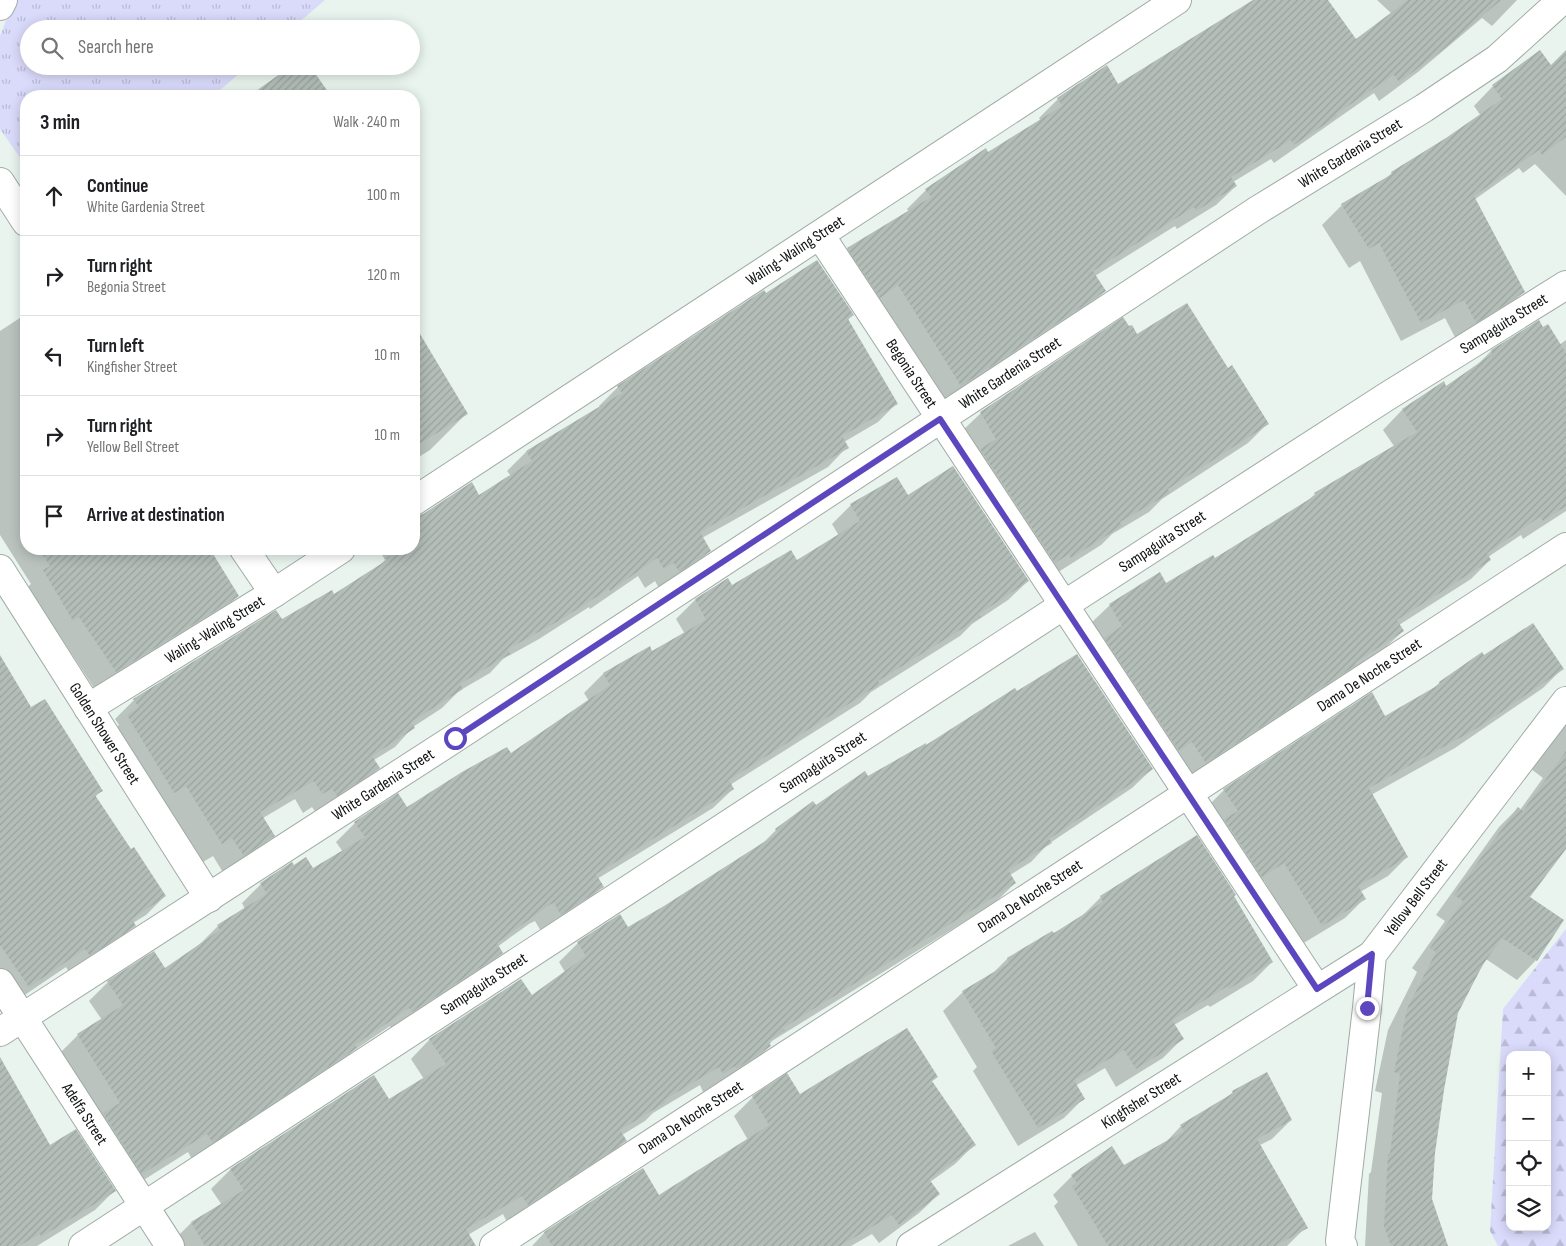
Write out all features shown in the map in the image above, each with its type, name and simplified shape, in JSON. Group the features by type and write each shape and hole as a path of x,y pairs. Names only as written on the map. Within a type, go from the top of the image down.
{"street":[{"path":"0,6 3,0"},
{"name":"Waling-Waling Street","path":"420,497 1177,0"},
{"name":"White Gardenia Street","path":"0,1032 209,898 1258,210 1424,108 1497,59 1562,0"},
{"path":"0,182 20,213"},
{"name":"Begonia Street","path":"820,235 1317,989"},
{"name":"Sampaguita Street","path":"83,1246 1064,605 1386,397 1566,285"},
{"name":"Dama De Noche Street","path":"494,1246 1566,547"},
{"path":"248,555 274,593"},
{"name":"Waling-Waling Street","path":"88,708 274,593 331,555"},
{"name":"Golden Shower Street","path":"0,569 209,898"},
{"name":"Yellow Bell Street","path":"1372,954 1566,701"},
{"path":"1338,1244 1372,954"},
{"name":"Kingfisher Street","path":"911,1246 1372,954"},
{"name":"Adelfa Street","path":"0,983 170,1246"}],"green space":[{"path":"14,0 325,0 302,20 20,20 20,75 238,75 220,90 20,90 20,157 0,129 0,36"},
{"path":"1566,929 1566,1246 1498,1246 1490,1231 1503,1009"}],"building":[{"path":"1253,0 1328,0 1356,39 1408,0 1501,0 1439,53 1399,82 1394,75 1294,145 1291,140 1231,177 1237,186 1196,211 1194,207 1093,271 1106,291 961,386 898,285 880,298 847,248 931,197 925,189 986,148 988,152 1062,106 1057,98 1107,65 1118,84"},
{"path":"1540,50 1551,65 1566,50 1566,137 1542,155 1539,150 1474,196 1525,292 1476,323 1464,300 1421,323 1379,243 1369,249 1341,204 1392,174 1391,172 1446,138 1502,99 1492,85"},
{"path":"278,75 316,75 327,90 257,90"},
{"path":"817,260 854,315 848,319 898,404 842,436 849,448 700,532 711,551 679,572 674,563 664,569 657,558 610,591 609,589 560,620 508,649 510,654 460,684 463,689 411,722 415,728 372,756 380,768 337,796 332,789 322,794 314,781 260,812 275,836 244,856 232,838 222,844 186,786 174,793 127,715 139,707 133,699 276,610 282,619 332,590 334,594 387,560 386,558 391,555 420,555 420,515 472,482 479,495 532,461 526,451 622,393 617,386 764,290 766,293"},
{"path":"1187,303 1228,368 1232,365 1269,424 1168,489 1170,493 1120,522 1122,526 1071,558 1069,554 1055,563 980,449 996,439 980,412 1123,317 1129,326 1132,325 1137,334"},
{"path":"1539,320 1543,327 1548,324 1566,353 1566,506 1543,521 1540,517 1487,553 1491,560 1397,620 1404,631 1355,663 1356,665 1206,763 1192,742 1179,751 1104,638 1122,626 1109,604 1160,572 1166,583 1213,555 1215,558 1316,495 1314,493 1417,432 1402,409 1444,381 1446,386 1492,354 1491,350"},
{"path":"420,334 468,414 420,443"},
{"path":"953,466 1029,581 979,614 981,617 878,681 880,684 729,780 734,789 596,874 604,887 561,915 554,903 549,905 497,943 503,953 412,1012 409,1008 355,1045 357,1048 213,1143 207,1134 142,1174 103,1113 120,1103 77,1034 123,1005 107,981 154,951 165,968 220,930 217,925 267,894 260,883 292,862 294,865 306,857 313,868 365,837 354,822 398,793 407,807 462,772 507,747 511,753 610,685 603,673 650,646 652,651 706,620 695,599 728,578 732,585 791,550 797,560 860,521 850,504 897,477 908,495"},
{"path":"43,555 214,555 239,596 116,672 79,617 73,621 43,570 50,566"},
{"path":"1533,623 1564,669 1476,729 1369,788 1408,857 1358,886 1366,899 1322,926 1284,863 1262,877 1224,819 1238,811 1223,789 1372,692 1385,716 1440,684 1439,682 1482,652 1484,655"},
{"path":"1077,654 1153,769 1049,839 1052,843 1008,870 1016,883 783,1028 785,1030 768,1041 771,1046 736,1069 735,1066 723,1074 719,1067 664,1100 666,1102 620,1130 627,1141 528,1205 522,1196 466,1229 476,1246 205,1246 191,1222 244,1190 230,1169 374,1075 389,1099 446,1064 429,1039 521,979 532,995 586,956 577,942 620,914 628,927 778,833 775,829 813,801 816,805 865,771 868,776 926,743 926,745 1015,688 1017,691"},
{"path":"0,655 31,707 45,699 103,791 95,795 131,849 134,847 166,896 132,919 136,926 90,956 85,949 29,987 0,945"},
{"path":"1566,751 1566,849 1530,897 1564,920 1537,961 1502,938 1482,966 1458,1013 1435,1153 1432,1199 1448,1246 1391,1246 1384,1226 1388,1154 1390,1154 1400,1074 1394,1072 1407,1009 1436,952 1430,948 1463,901 1454,895 1518,807 1523,811"},
{"path":"1197,835 1236,895 1234,896 1273,962 1229,989 1228,986 1172,1020 1184,1039 1136,1069 1124,1050 1074,1080 1085,1099 1038,1128 991,1051 996,1048 962,991 1009,963 1007,958 1052,931 1054,933 1103,902 1100,896"},
{"path":"907,1028 938,1077 932,1081 976,1145 929,1179 940,1194 899,1225 892,1215 840,1246 552,1246 544,1232 643,1168 659,1195 769,1125 752,1096 787,1073 800,1094"},
{"path":"0,1057 50,1145 76,1129 116,1191 41,1237 40,1234 19,1246 0,1246"},
{"path":"1267,1072 1292,1120 1257,1139 1308,1228 1275,1246 1108,1246 1072,1186 1077,1183 1071,1175 1112,1146 1124,1165 1184,1131 1180,1125 1233,1093 1232,1091"}],"route":[{"path":"455,738 940,419 1317,989 1372,954 1367,1008"}]}
